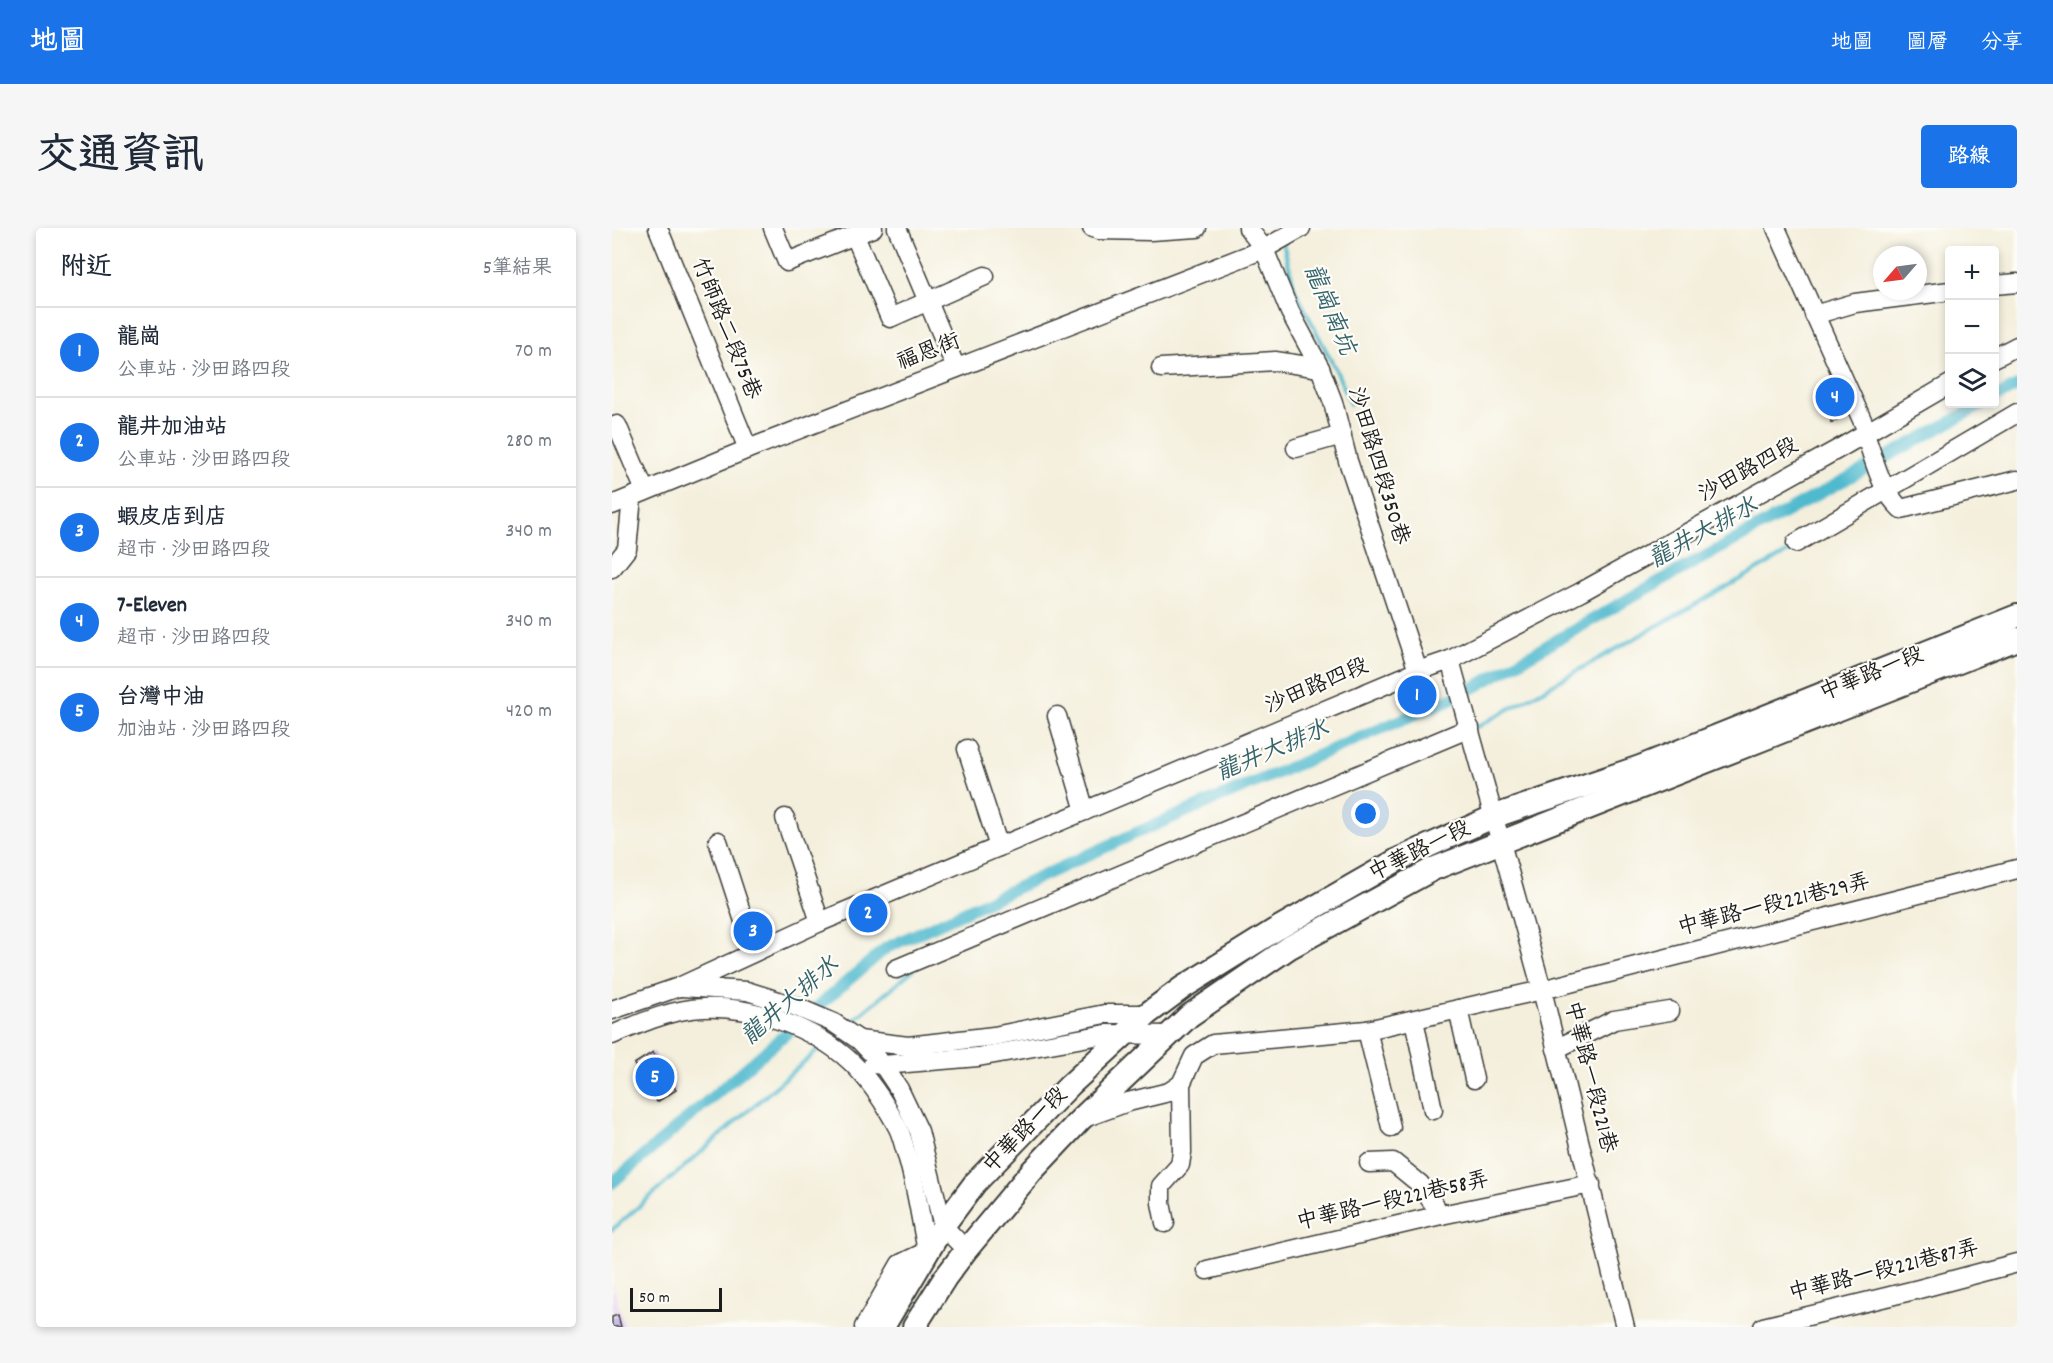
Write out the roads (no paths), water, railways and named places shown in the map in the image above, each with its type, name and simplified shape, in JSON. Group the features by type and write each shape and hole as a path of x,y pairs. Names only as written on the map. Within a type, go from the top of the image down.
{"main road":[{"name":"中華路一段","path":"883,1327 927,1251 975,1183 1070,1085 1147,1014 1182,988 1353,884 1399,859 1495,816 1640,767 2017,616"},
{"name":"中華路一段","path":"914,1327 966,1250 1032,1171 1081,1119 1189,1016 1290,947 1433,869 2017,639"}],"street":[{"name":"竹師路二段75巷","path":"658,228 748,449"},
{"path":"773,228 787,262 873,228"},
{"path":"897,228 956,368"},
{"path":"1092,228 1099,230 1197,228"},
{"name":"沙田路四段350巷","path":"1248,228 1264,249 1290,312 1320,368 1333,402 1348,461 1418,671"},
{"path":"1264,249 1283,228"},
{"name":"福恩街","path":"612,505 748,449 1264,249 1301,228"},
{"path":"1776,228 1867,436 1882,482 1901,509 2017,480"},
{"path":"855,236 890,318 986,276"},
{"path":"1999,285 2017,283"},
{"path":"1814,315 1856,303 1945,292"},
{"path":"1999,356 2017,345"},
{"path":"1161,368 1275,361 1320,368"},
{"name":"沙田路四段","path":"612,1010 680,987 820,922 1418,671 1452,668 1581,592 1867,436 1945,387"},
{"path":"1796,543 1882,482 2017,413"},
{"path":"612,427 618,425 638,494 627,549 612,568"},
{"path":"1296,448 1341,435"},
{"name":"中華路一段221巷","path":"1452,668 1502,840 1542,990 1625,1327"},
{"path":"1057,716 1085,811"},
{"path":"896,969 1468,722"},
{"path":"967,749 999,847"},
{"path":"785,818 820,922"},
{"path":"718,841 754,952"},
{"name":"中華路一段221巷29弄","path":"1181,1084 1194,1056 1213,1044 1367,1030 1414,1020 1542,990 2017,868"},
{"path":"677,1011 680,987 747,991 794,1006 834,1023 859,1040 883,1065 899,1089 919,1131 943,1226 966,1250 923,1327"},
{"path":"612,1035 677,1011 704,1007 743,1011 788,1023 819,1038 850,1062 871,1087 899,1129 912,1171 927,1251 900,1264 864,1327"},
{"path":"1458,1008 1474,1079"},
{"path":"1556,1049 1614,1020 1670,1011"},
{"path":"859,1040 908,1046 994,1036 1105,1014 1147,1014"},
{"path":"1414,1020 1433,1110"},
{"path":"1367,1030 1391,1127"},
{"path":"850,1062 883,1065 978,1057 1106,1034 1167,1035"},
{"path":"1081,1119 1128,1102 1169,1092 1181,1084"},
{"path":"1165,1223 1161,1203 1161,1186 1180,1164 1182,1152 1181,1084"},
{"path":"1369,1164 1393,1162 1420,1184 1441,1215"},
{"name":"中華路一段221巷58弄","path":"1207,1270 1441,1215 1591,1184"},
{"name":"中華路一段221巷87弄","path":"1763,1327 2017,1263"}],"waterway":[{"name":"龍崗南坑","path":"1283,243 1295,290 1338,374 1350,404"},
{"name":"龍井大排水","path":"1999,395 2017,386"},
{"name":"龍井大排水","path":"612,1183 886,948 1136,833 1475,687 1644,590 1976,408"},
{"path":"1477,727 1794,549"},
{"path":"848,1025 913,970"},
{"path":"612,1230 821,1047"}],"place":[{"name":"7-Eleven","path":"1835,397"},
{"name":"龍崗","path":"1417,695"},
{"name":"龍井加油站","path":"868,913"},
{"name":"蝦皮店到店","path":"753,931"},
{"name":"台灣中油","path":"655,1077"}]}
